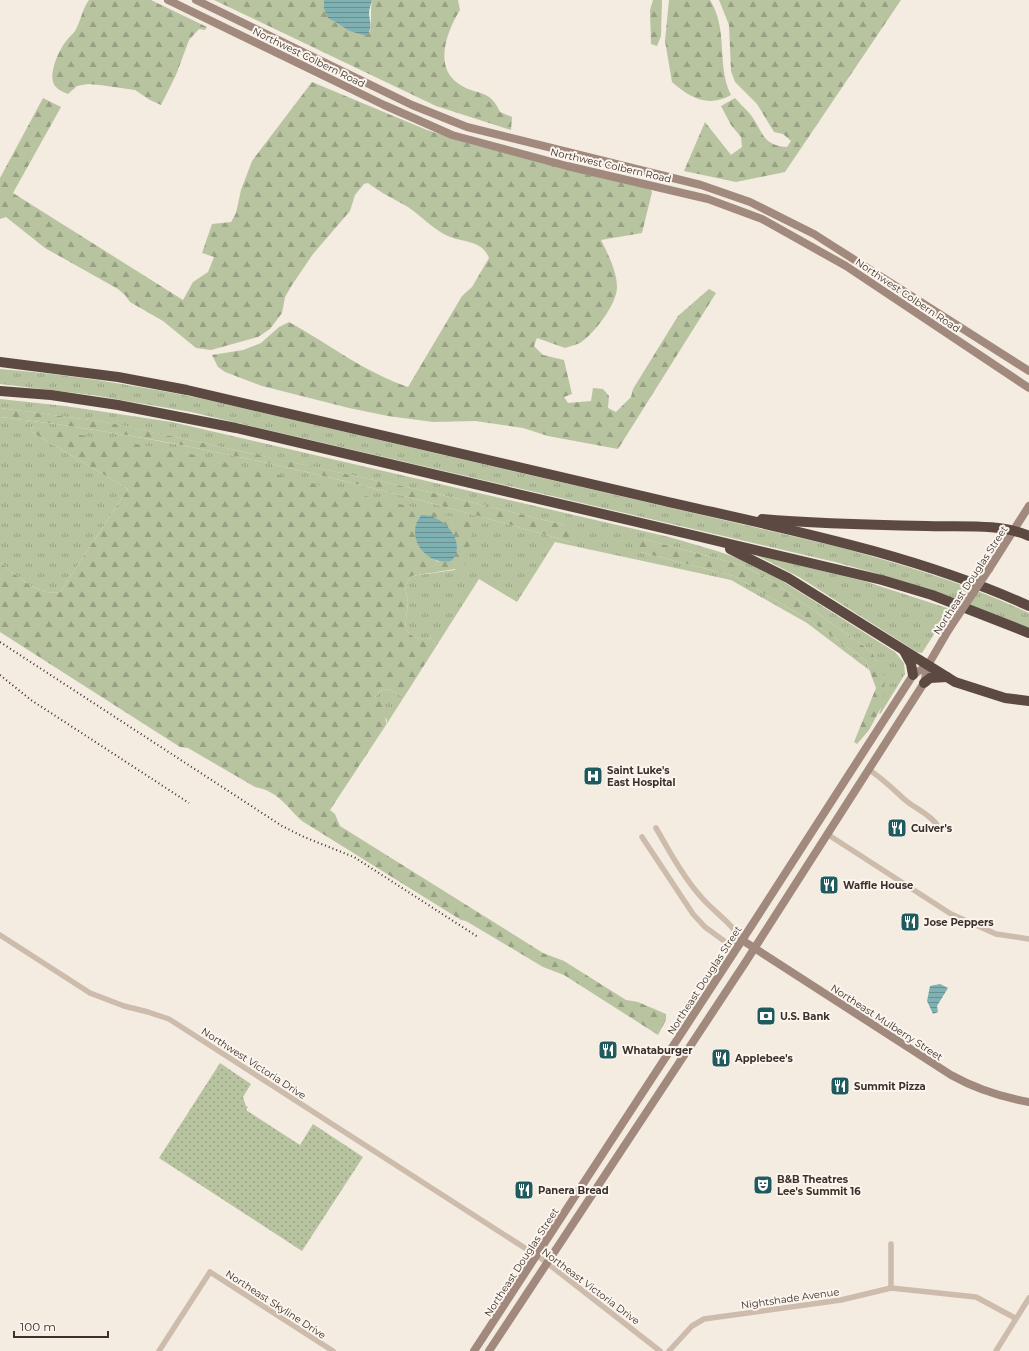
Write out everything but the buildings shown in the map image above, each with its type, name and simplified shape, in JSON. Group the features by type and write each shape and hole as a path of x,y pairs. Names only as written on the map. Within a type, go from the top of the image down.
{"highway":[{"path":"0,362 118,377 187,390 727,515 891,556 948,574 1029,606"},
{"path":"0,391 50,395 118,405 236,428 688,534 882,580 932,595 1029,634"},
{"path":"727,515 830,523 979,527 1013,530 1029,536"},
{"path":"688,534 738,552 771,568 955,682 1005,698 1029,701"},
{"path":"902,649 911,664 912,675"},
{"path":"924,683 930,678 947,677"}],"main road":[{"name":"Northwest Colbern Road","path":"168,0 390,108 452,135 568,166 708,199 762,219 781,228 846,266 1029,388"},
{"name":"Northwest Colbern Road","path":"196,0 412,105 467,127 701,185 750,202 785,218 864,264 1029,371"},
{"path":"781,228 785,218"},
{"name":"Northeast Douglas Street","path":"489,1351 754,948 924,683 928,665 949,629 1029,506"},
{"name":"Northeast Douglas Street","path":"474,1351 742,940 912,675 928,665"},
{"name":"Northeast Mulberry Street","path":"742,940 951,1075 974,1088 1000,1096 1029,1102"}],"street":[{"path":"868,769 888,783 904,799 929,815 938,826"},
{"path":"642,837 685,902 705,927 726,943 742,940 736,929 712,911 700,896 678,866 656,828"},
{"path":"827,834 951,914 996,934 1029,939"},
{"name":"Northwest Victoria Drive","path":"0,935 90,993 124,1006 168,1019 488,1226"},
{"name":"Northeast Victoria Drive","path":"488,1226 547,1262 660,1351"},
{"path":"891,1288 892,1244"},
{"name":"Northeast Skyline Drive","path":"159,1351 210,1272 333,1351"},
{"name":"Nightshade Avenue","path":"669,1351 692,1326 704,1319 841,1300 891,1288 976,1297 1015,1318"},
{"path":"996,1351 1015,1318 1029,1298"}],"green space":[{"path":"89,0 151,0 207,27 205,30 199,29 189,40 176,75 161,105 135,90 88,84 77,86 68,94 58,89 54,84 52,78 54,64 60,50 75,31"},
{"path":"214,0 324,0 325,9 333,21 339,25 370,32 372,0 458,0 460,10 447,38 445,48 444,59 446,68 451,77 459,84 492,99 500,112 512,117 511,130 436,106"},
{"path":"653,0 662,0 661,36 657,46 651,44 650,10"},
{"path":"669,0 710,0 716,12 719,24 724,72 731,95 715,101 707,101 693,97 672,82 665,41"},
{"path":"719,0 901,0 785,172 736,182 684,171 705,122 731,155 742,147 741,137 731,125 721,106 735,98 750,114 764,136 772,144 787,147 791,141 783,134 774,132 757,104 735,82 731,71 729,25"},
{"path":"312,82 427,130 474,145 650,188 652,192 642,233 601,240 614,269 617,281 616,294 604,318 586,339 578,344 565,348 537,338 534,346 543,355 564,360 572,394 564,397 568,403 591,401 593,388 603,389 609,396 608,408 616,412 631,397 633,389 678,316 709,289 716,293 618,449 548,436 523,428 475,421 433,422 388,416 349,408 262,386 225,372 218,367 212,355 243,350 261,343 279,327 289,322 376,374 408,387 462,296 472,287 489,258 479,246 447,236 408,207 368,183 364,184 355,195 350,211 313,254 292,285 285,297 282,313 270,329 258,337 211,350 196,348 163,321 130,302 118,289 45,248 6,217 0,219 0,178 43,98 61,107 13,193 183,300 193,282 208,272 214,257 202,253 212,224 231,222 236,213 241,190 252,161"},
{"path":"0,369 100,380 199,398 839,547 936,576 983,593 1029,613 1029,630 875,573 835,562 191,412 92,395 0,384"},
{"path":"0,399 65,406 172,422 669,537 717,551 746,561 768,572 895,652 904,663 905,674 879,714 883,698 883,690 881,674 872,652 772,581 742,565 643,539 640,552 734,576 811,621 866,661 869,670 807,623 731,580 555,542 517,602 479,579 437,645 431,638 416,638 405,629 408,602 405,586 411,576 455,570 473,522 31,427 32,432 128,489 60,592 52,593 44,591 28,584 0,563 0,417 72,426 216,452 429,503 570,542 564,525 434,493 105,422 0,408"},
{"path":"0,408 106,422 434,493 564,525 575,533 570,542 359,485 216,452 73,426 0,417"},
{"path":"30,427 174,450 474,522 466,564 462,568 411,576 405,586 408,602 405,629 416,638 431,638 437,645 404,697 388,689 380,691 375,697 385,707 386,725 330,810 335,814 340,826 543,953 564,961 626,1000 638,1002 666,1014 666,1020 658,1035 564,975 543,967 466,921 461,920 302,821 281,800 270,792 255,787 188,748 180,747 0,632 0,563 28,584 36,588 52,593 60,592 128,489 32,432","holes":["421,515 427,515 439,562 425,553 418,540 418,519"]},
{"path":"643,539 742,565 772,581 872,652 885,678 883,704 869,730 857,744 854,742 876,688 866,661 811,621 734,576 640,552 633,542"},
{"path":"756,555 864,581 950,609 922,653 917,652 799,577"},
{"path":"388,689 404,697 386,725 387,720 375,697 380,691"},
{"path":"220,1063 251,1084 243,1097 246,1106 248,1107 246,1110 300,1145 313,1124 363,1157 302,1251 159,1158"}],"water":[{"path":"324,0 372,0 369,12 370,31 366,36 350,31 328,18 324,9"},
{"path":"421,515 437,519 451,530 457,546 456,554 451,561 433,559 420,548 416,541 415,532 416,523"},
{"path":"940,984 948,988 937,1006 938,1012 933,1014 927,1001 930,986"}],"railway":[{"path":"0,642 282,826 304,837 354,857 478,937"},
{"path":"0,675 31,700 189,803"}],"place":[{"name":"Saint Luke's East Hospital","path":"593,776"},
{"name":"Culver's","path":"897,828"},
{"name":"Waffle House","path":"829,885"},
{"name":"Jose Peppers","path":"910,922"},
{"name":"U.S. Bank","path":"766,1016"},
{"name":"Whataburger","path":"608,1050"},
{"name":"Applebee's","path":"721,1058"},
{"name":"Summit Pizza","path":"840,1086"},
{"name":"B&B Theatres Lee's Summit 16","path":"763,1185"},
{"name":"Panera Bread","path":"524,1190"}]}
